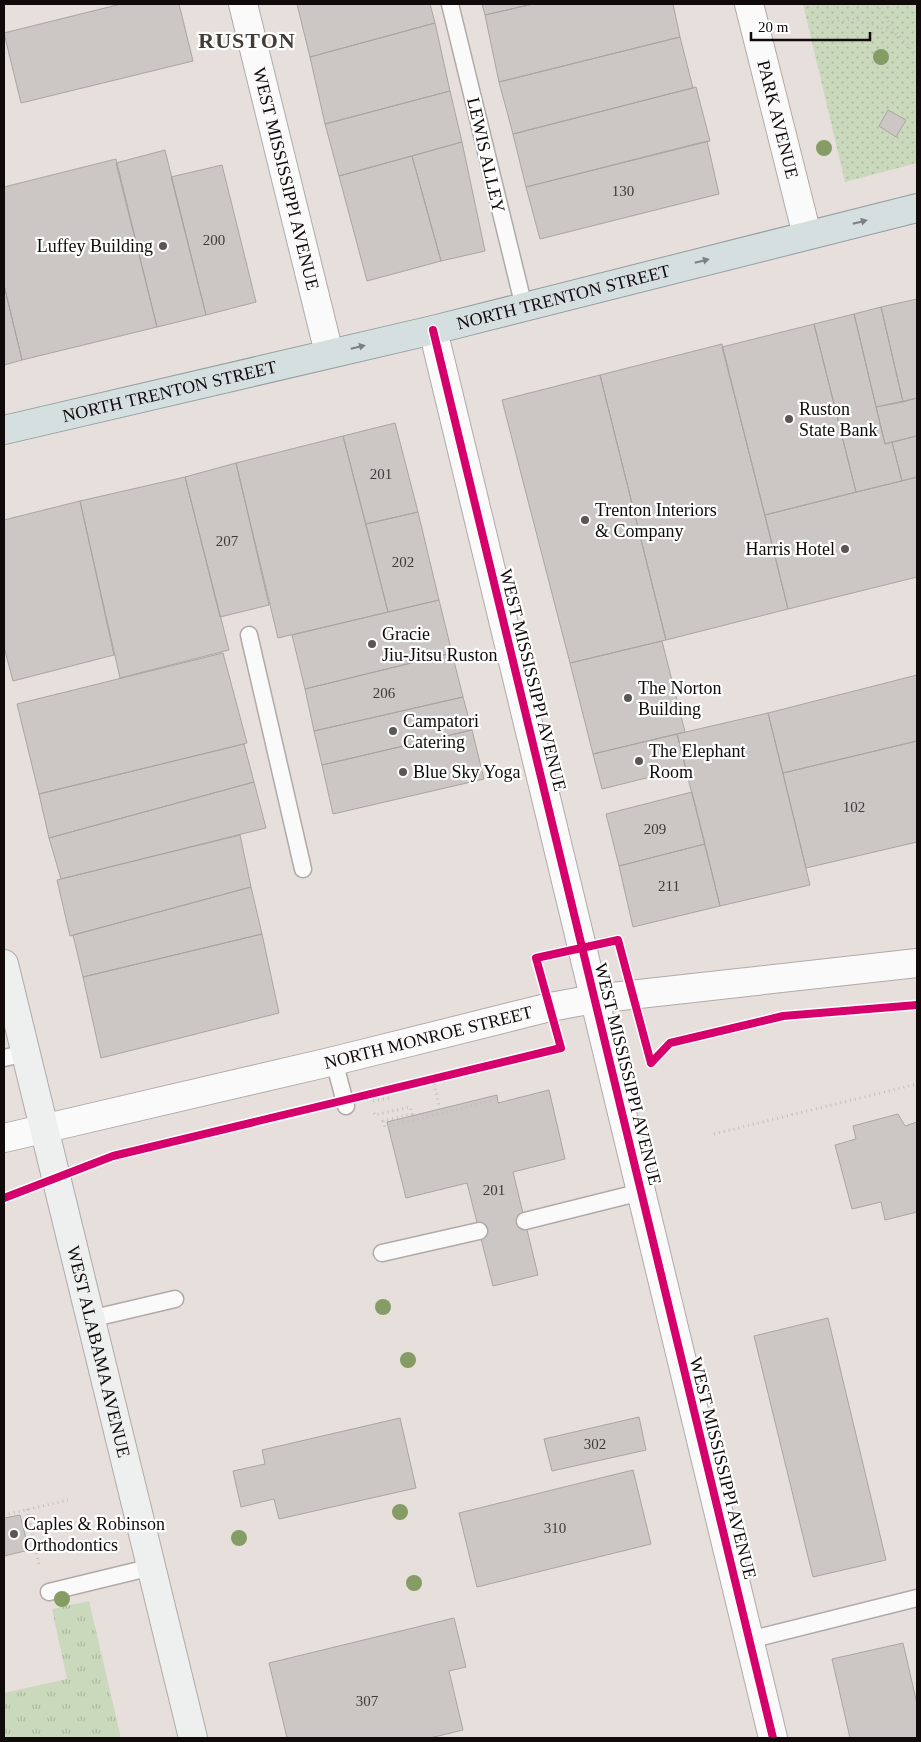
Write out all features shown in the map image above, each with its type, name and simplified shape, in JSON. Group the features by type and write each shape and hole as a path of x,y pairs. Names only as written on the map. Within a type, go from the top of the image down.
{"highway":[{"name":"NORTH TRENTON STREET","path":"4,430 433,330 917,208"}],"main road":[{"name":"WEST ALABAMA AVENUE","path":"4,964 14,1046 44,1128 193,1738"}],"street":[{"name":"WEST MISSISSIPPI AVENUE","path":"243,4 329,353"},
{"name":"PARK AVENUE","path":"749,4 807,235"},
{"name":"WEST MISSISSIPPI AVENUE","path":"433,330 773,1738"},
{"name":"NORTH MONROE STREET","path":"4,1138 550,1007 594,999 917,962"}],"lane":[{"name":"LEWIS ALLEY","path":"450,4 524,307"},
{"path":"249,636 303,869"},
{"path":"334,1060 346,1106"},
{"path":"525,1220 641,1192"},
{"path":"382,1253 480,1231"},
{"path":"90,1318 175,1299"},
{"path":"48,1592 152,1567"},
{"path":"749,1640 917,1598"}],"path":[{"path":"877,4 891,26 917,56"},
{"path":"828,22 854,19 901,37"},
{"path":"433,1079 440,1109"},
{"path":"714,1134 917,1084"},
{"path":"386,1090 389,1098 371,1102 375,1115 410,1106 412,1114 383,1121 385,1126 494,1100"},
{"path":"4,1515 68,1500"},
{"path":"27,1509 40,1567"}],"green space":[{"path":"803,4 917,4 917,163 845,182"},
{"path":"89,1601 121,1738 4,1738 4,1693 67,1679 52,1609"}],"building":[{"path":"121,4 179,4 193,61 21,103 4,33"},
{"path":"297,4 430,4 435,23 310,57"},
{"path":"482,4 533,4 485,15"},
{"path":"533,4 673,4 680,37 499,82 485,15"},
{"path":"435,23 450,91 325,124 310,57"},
{"path":"680,37 693,88 513,134 499,82"},
{"path":"696,87 710,141 526,187 513,134"},
{"path":"450,91 462,142 339,176 325,124"},
{"path":"888,110 906,120 896,137 879,126"},
{"path":"707,141 719,194 540,239 526,187"},
{"path":"462,142 485,251 441,261 412,156"},
{"name":"Luffey Building","path":"165,150 206,315 157,327 116,163"},
{"path":"412,156 441,261 367,281 339,176"},
{"path":"116,159 157,327 22,360 4,285 4,187"},
{"path":"222,165 256,302 206,315 171,177"},
{"path":"4,285 22,360 4,365"},
{"path":"917,299 917,398 903,402 881,307"},
{"path":"881,307 903,402 876,407 854,314"},
{"path":"854,314 885,444 892,442 902,481 856,492 814,324"},
{"name":"Ruston State Bank","path":"814,324 856,492 765,515 722,347"},
{"path":"722,344 788,609 666,640 600,375"},
{"name":"Trenton Interiors & Company","path":"600,375 666,640 570,663 502,400"},
{"path":"917,398 917,436 885,444 876,407"},
{"path":"395,423 418,512 366,524 343,436"},
{"path":"343,436 388,612 278,638 236,463"},
{"path":"917,436 917,477 902,481 892,442"},
{"path":"236,463 269,605 220,617 185,477"},
{"path":"185,477 229,650 120,678 80,501"},
{"name":"Harris Hotel","path":"917,477 917,577 788,609 765,515"},
{"path":"80,501 114,655 13,681 4,647 4,520"},
{"path":"418,512 439,600 388,612 366,524"},
{"name":"Gracie Jiu-Jitsu Ruston","path":"439,600 452,653 305,689 292,635"},
{"name":"The Norton Building","path":"662,641 685,732 593,754 570,663"},
{"path":"223,653 247,743 39,794 17,704"},
{"path":"452,653 463,697 314,731 305,689"},
{"path":"917,675 917,741 783,773 768,713"},
{"name":"Campatori Catering","path":"463,697 472,730 322,765 314,731"},
{"path":"768,713 810,885 720,906 677,734"},
{"name":"Blue Sky Yoga","path":"472,730 484,779 333,814 322,765"},
{"name":"The Elephant Room","path":"677,734 686,768 602,789 593,754"},
{"path":"917,741 917,842 806,868 783,773"},
{"path":"244,744 254,782 49,838 39,794"},
{"path":"254,782 266,828 61,879 49,838"},
{"path":"692,792 705,844 619,866 606,814"},
{"path":"240,835 251,887 70,936 57,880"},
{"path":"705,844 720,906 633,927 619,866"},
{"path":"251,887 262,934 83,977 73,935"},
{"path":"262,934 279,1013 101,1058 83,977"},
{"path":"549,1090 565,1159 513,1172 538,1275 493,1286 467,1183 406,1198 387,1122 497,1095 498,1103"},
{"path":"898,1114 905,1126 917,1122 917,1212 885,1220 881,1202 852,1209 835,1145 856,1139 853,1126"},
{"path":"828,1318 886,1560 813,1577 754,1336"},
{"path":"639,1417 646,1450 552,1471 544,1439"},
{"path":"400,1418 416,1488 279,1519 274,1499 241,1507 233,1471 265,1464 262,1450"},
{"path":"633,1470 651,1544 477,1587 459,1513"},
{"name":"Caples & Robinson Orthodontics","path":"20,1515 29,1550 4,1556 4,1518"},
{"path":"454,1618 466,1667 449,1671 463,1730 430,1738 287,1738 269,1663"},
{"path":"903,1643 917,1704 917,1738 850,1738 832,1659"}],"cycle path":[{"path":"433,330 773,1738"},
{"path":"4,1198 113,1156 561,1048 536,958 618,940 651,1063"},
{"path":"651,1063 670,1043 783,1016 917,1005"}],"place":[{"name":"Luffey Building","path":"163,246"},
{"name":"Ruston State Bank","path":"789,419"},
{"name":"Trenton Interiors & Company","path":"585,520"},
{"name":"Harris Hotel","path":"845,549"},
{"name":"Gracie Jiu-Jitsu Ruston","path":"372,644"},
{"name":"The Norton Building","path":"628,698"},
{"name":"Campatori Catering","path":"393,731"},
{"name":"The Elephant Room","path":"639,761"},
{"name":"Blue Sky Yoga","path":"403,772"},
{"name":"Caples & Robinson Orthodontics","path":"14,1534"}],"district":[{"name":"RUSTON","path":"247,40"}]}
